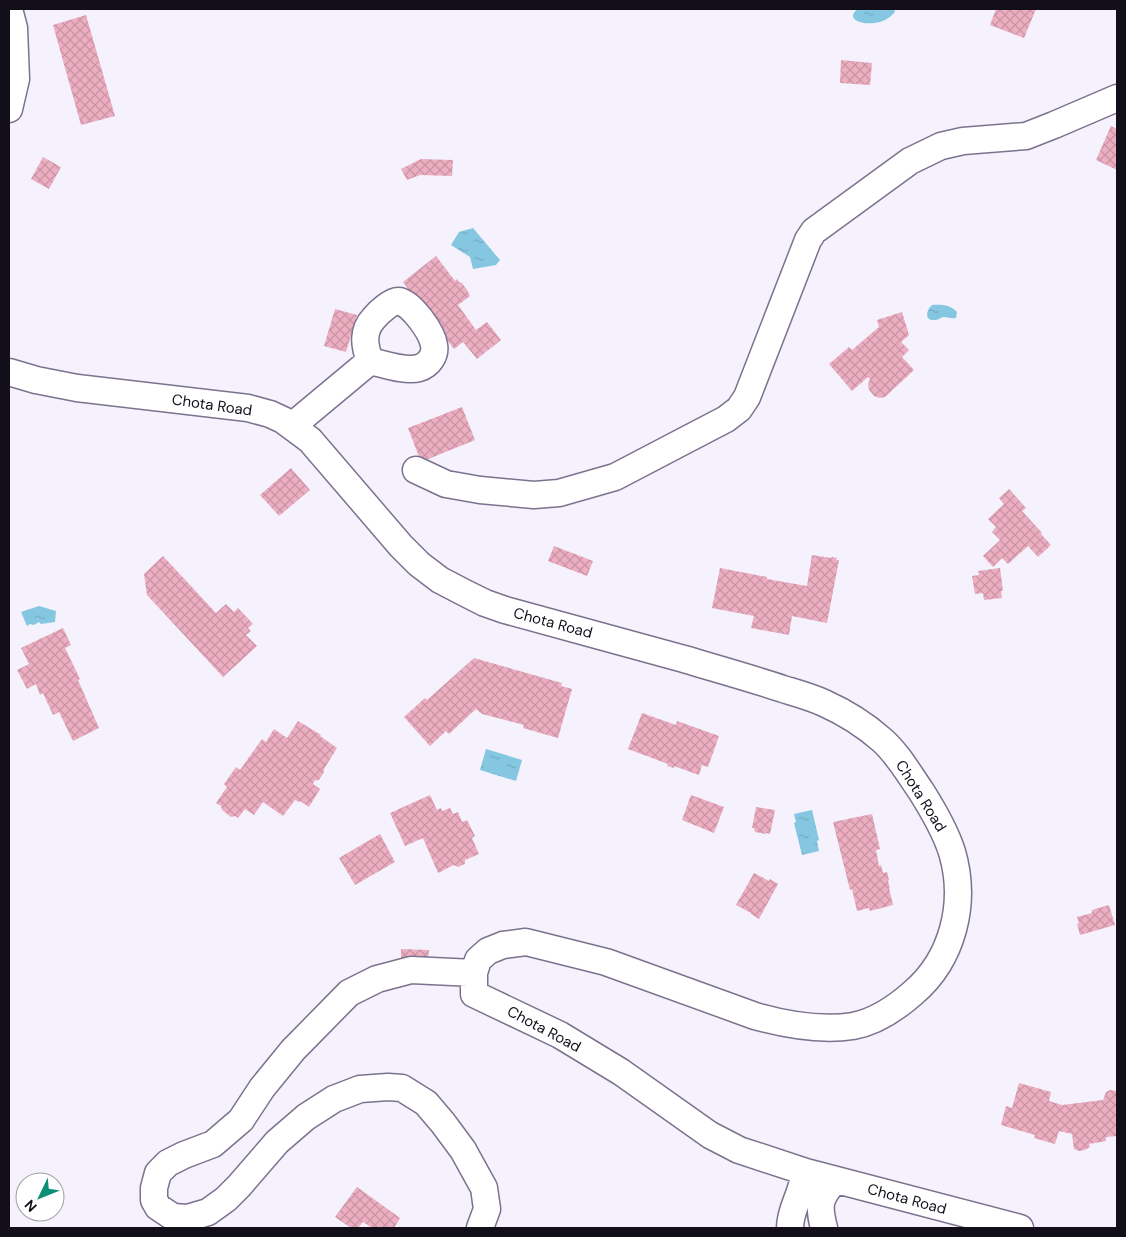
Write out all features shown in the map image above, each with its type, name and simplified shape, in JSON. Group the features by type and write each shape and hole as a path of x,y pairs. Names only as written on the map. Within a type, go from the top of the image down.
{"street":[{"path":"9,9 14,28 16,79 9,109"},
{"path":"416,470 446,484 480,490 534,495 559,493 615,477 726,419 739,409 747,397 808,240 814,231 910,161 942,146 963,141 1026,136 1117,98"},
{"path":"292,426 370,361"},
{"name":"Chota Road","path":"9,372 36,380 77,388 248,408 270,414 283,420 310,440 400,546 440,580 484,603 505,610 746,676 822,702 846,714 882,740 899,758 934,811 944,831 952,852 959,900 953,933 946,952 935,970 923,985 891,1011 856,1026 814,1028 778,1022 756,1016 606,962 526,942 503,945 488,951 478,960 474,973 474,994 560,1035 621,1072 710,1135 739,1150 835,1180 949,1220 1020,1228"},
{"path":"474,973 411,970 377,979 349,993 293,1050 262,1088 241,1120 213,1144 168,1163 158,1173 154,1188 154,1200 158,1207 173,1217 188,1218 208,1212 226,1199 278,1142 306,1117 334,1099 360,1088 388,1086 402,1088 426,1103 463,1150 484,1188 487,1209 480,1228"},
{"path":"790,1228 793,1209 806,1172"},
{"path":"824,1228 821,1200 835,1180"}],"water":[{"path":"858,9 894,9 895,12 880,22 863,23 854,18 853,14"},
{"path":"473,228 500,260 496,265 473,269 470,257 451,245 459,232"},
{"path":"932,305 949,306 957,312 956,318 929,319 927,312"},
{"path":"39,606 56,611 55,622 41,624 39,622 27,626 21,612"},
{"path":"486,749 522,760 516,781 480,770"},
{"path":"812,810 819,840 817,841 819,851 802,855 794,823 796,822 794,814"}],"building":[{"path":"996,9 1036,9 1024,38 990,25"},
{"path":"86,15 115,116 81,125 53,25"},
{"path":"841,60 872,63 870,85 840,83"},
{"path":"1111,126 1117,129 1117,170 1096,160"},
{"path":"43,157 61,167 49,189 31,179"},
{"path":"421,159 453,160 452,176 420,175 407,180 401,169"},
{"path":"436,256 455,281 457,279 467,290 470,296 458,305 476,330 487,322 501,340 477,359 463,342 454,349 403,282"},
{"path":"335,309 357,315 346,352 324,346"},
{"path":"902,312 909,335 901,342 909,350 902,357 914,370 885,397 874,396 869,390 868,384 870,379 868,377 852,391 829,364 849,347 852,350 879,327 877,320"},
{"path":"462,407 475,440 421,462 408,428"},
{"path":"291,468 310,490 279,516 260,495"},
{"path":"1009,489 1026,508 1022,511 1051,545 1038,557 1028,546 1008,564 1002,558 993,567 983,556 1000,540 992,532 996,527 988,519 1004,504 999,498"},
{"path":"554,546 593,561 587,576 548,561"},
{"path":"812,555 832,557 839,560 827,623 792,616 789,635 751,628 754,616 712,608 720,568 807,586"},
{"path":"163,556 216,613 226,604 234,612 238,608 253,624 248,628 251,631 246,635 257,646 223,677 147,595 144,574"},
{"path":"1000,568 1002,598 984,600 983,593 975,594 972,576 979,575 978,571"},
{"path":"63,628 71,645 65,648 80,679 78,680 99,728 73,741 59,712 53,715 43,693 40,695 36,684 27,689 17,670 29,664 21,648"},
{"path":"474,658 562,683 561,686 572,689 558,738 523,728 524,725 482,714 476,709 449,734 446,731 430,746 404,717 425,698 427,700"},
{"path":"642,713 676,725 677,721 719,736 708,767 702,765 699,775 674,766 674,768 667,766 668,764 628,749"},
{"path":"298,721 321,735 337,748 319,780 314,781 313,784 320,789 309,807 295,800 283,816 263,802 254,815 245,809 238,818 235,816 231,817 216,803 227,787 224,784 236,767 240,770 262,739 266,742 274,729 287,738"},
{"path":"430,795 437,810 441,808 442,811 450,808 453,814 458,812 462,822 467,820 475,836 472,838 479,854 465,860 465,864 458,867 454,865 438,873 423,838 405,846 390,813"},
{"path":"691,795 724,807 714,833 682,820"},
{"path":"756,807 775,810 770,834 755,832 754,828 752,828"},
{"path":"872,814 880,849 876,850 879,866 881,865 883,873 887,872 893,905 870,911 869,908 857,911 833,822"},
{"path":"380,834 395,862 355,885 339,858"},
{"path":"754,873 778,884 759,919 736,905"},
{"path":"1109,905 1115,925 1080,935 1077,917 1092,913 1092,910"},
{"path":"401,949 429,950 428,964 401,962"},
{"path":"1019,1083 1051,1092 1049,1101 1062,1105 1103,1100 1106,1092 1110,1090 1117,1091 1117,1136 1106,1137 1106,1141 1089,1144 1090,1147 1079,1151 1074,1149 1072,1134 1059,1131 1055,1144 1034,1138 1035,1135 1001,1125 1006,1106 1012,1108"},
{"path":"357,1187 400,1218 394,1228 372,1228 363,1222 358,1228 351,1228 335,1217"}]}
